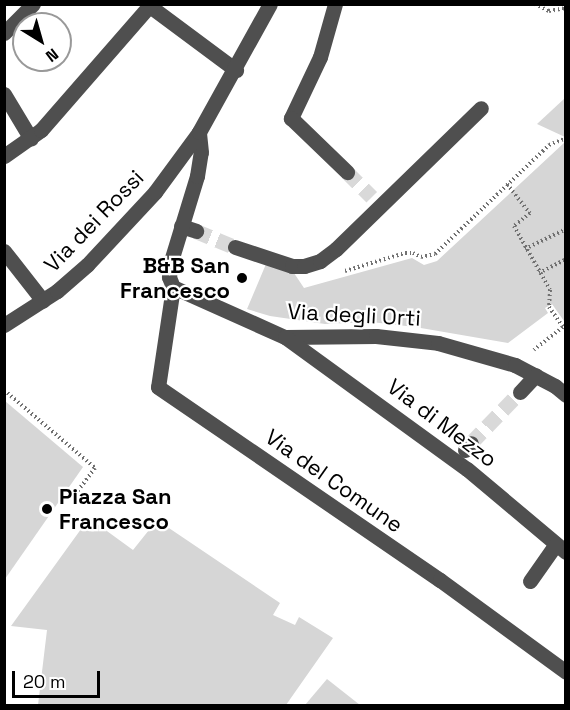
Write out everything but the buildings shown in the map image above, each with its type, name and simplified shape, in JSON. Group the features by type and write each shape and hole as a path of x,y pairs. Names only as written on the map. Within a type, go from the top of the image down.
{"street":[{"path":"4,33 33,4"},
{"name":"Via dei Rossi","path":"4,325 43,301 87,265 155,192 199,132 236,70 270,4"},
{"path":"335,4 320,57 291,118 347,172"},
{"path":"4,156 31,139 75,94 149,5 236,70"},
{"path":"4,94 31,139"},
{"path":"235,247 292,266 311,265 328,257 376,201 481,108"},
{"path":"173,287 169,270 188,229 200,163 199,132"},
{"path":"4,251 43,301"},
{"name":"Via degli Orti","path":"173,287 285,337 407,339 463,349 514,365 536,375 566,395"},
{"name":"Via del Comune","path":"173,287 158,387 440,580 566,672"},
{"name":"Via di Mezzo","path":"285,337 470,456 561,548"},
{"path":"520,392 536,375"},
{"path":"530,581 561,548"}],"path":[{"path":"535,4 549,11 566,8"},
{"path":"336,274 405,253 413,253 420,257 435,254 549,145 566,138"},
{"path":"507,184 530,213 514,226 550,290 549,307 563,327 514,365"},
{"path":"525,249 566,229"},
{"path":"539,273 566,259"},
{"path":"4,390 95,468 73,497 79,502"}],"shaded area":[{"path":"565,98 565,137 537,124"},
{"path":"565,142 564,321 552,304 545,308 548,313 508,343 371,322 325,324 270,316 247,309 266,264 294,273 304,288 412,258 424,265 437,261"},
{"path":"5,401 83,467 5,579"},
{"path":"89,518 133,550 157,520 280,603 273,615 295,625 299,617 333,638 286,705 38,705 47,630 11,626"},
{"path":"327,679 360,705 305,705"}],"tunnel":[{"path":"347,172 372,197"},
{"path":"196,231 235,247"},
{"path":"471,443 520,392"}],"place":[{"name":"B&B San Francesco","path":"242,278"},
{"name":"Piazza San Francesco","path":"47,509"}]}
